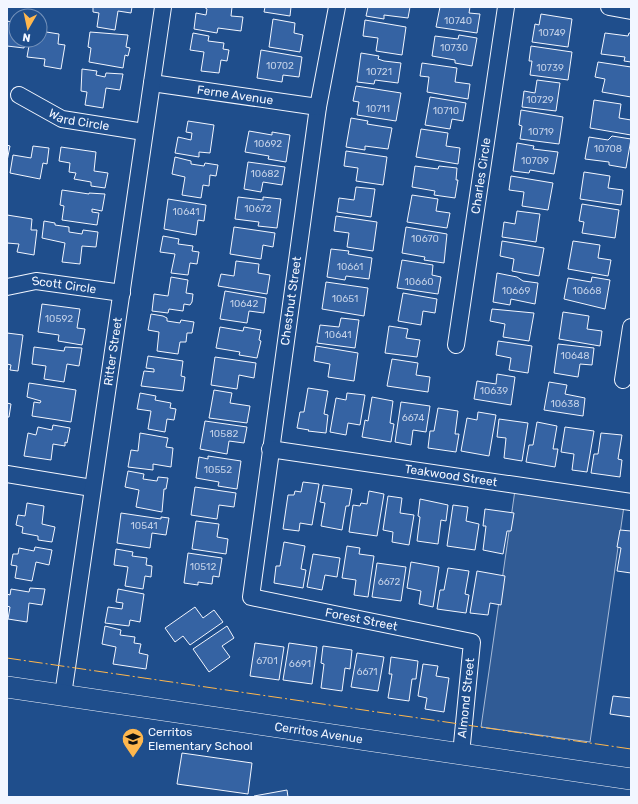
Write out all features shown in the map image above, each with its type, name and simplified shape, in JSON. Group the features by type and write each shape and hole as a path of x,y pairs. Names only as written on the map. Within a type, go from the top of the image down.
{"main road":[{"name":"Cerritos Avenue","path":"7,687 631,779"}],"street":[{"name":"Ritter Street","path":"63,695 163,7"},
{"name":"Chestnut Street","path":"251,597 270,449 318,107 337,7"},
{"name":"Charles Circle","path":"456,345 506,7"},
{"path":"609,7 631,11"},
{"name":"Ferne Avenue","path":"152,83 318,107"},
{"name":"Ward Circle","path":"19,95 62,119 144,132"},
{"name":"Scott Circle","path":"7,286 36,281 122,293"},
{"path":"623,380 631,327"},
{"name":"Teakwood Street","path":"270,449 631,502"},
{"path":"7,474 92,488"},
{"name":"Forest Street","path":"251,597 472,642"},
{"name":"Almond Street","path":"460,754 472,642"}],"shaded area":[{"path":"515,490 624,506 590,742 481,727"}],"building":[{"path":"93,7 132,7 131,13 118,11 115,30 97,27 99,13 93,12"},
{"path":"204,7 232,7 231,16 243,17 241,31 218,28 217,33 194,29 196,13 206,15 207,9"},
{"path":"265,7 291,7 290,16 264,12"},
{"path":"368,7 410,7 408,18 384,15 384,19 366,16"},
{"path":"440,7 470,7 469,13 480,14 477,33 436,27"},
{"path":"541,14 572,19 568,47 532,42 535,24 539,25"},
{"path":"273,19 295,23 294,33 303,35 300,52 269,47"},
{"path":"365,20 406,27 402,55 376,51 378,38 363,36"},
{"path":"8,21 8,46 7,46"},
{"path":"48,32 59,34 58,44 65,45 61,69 44,66 45,59 27,57 29,48 48,48"},
{"path":"90,32 128,35 126,47 130,48 128,56 125,55 123,68 89,62 91,48 88,47"},
{"path":"193,33 209,36 208,41 224,43 223,49 229,50 227,61 221,60 219,73 201,71 204,52 190,50"},
{"path":"605,33 628,36 629,33 631,33 631,62 624,61 625,57 601,54"},
{"path":"459,35 477,38 472,66 455,63 455,60 432,56 435,36 458,39"},
{"path":"531,46 572,52 568,80 530,75 532,61 529,61"},
{"path":"261,50 302,57 299,77 283,75 282,82 257,78"},
{"path":"361,53 379,56 378,59 384,61 401,63 398,83 375,80 374,84 357,82"},
{"path":"598,62 631,67 631,97 602,92 605,79 595,77"},
{"path":"422,63 457,68 455,82 470,84 468,99 427,92 429,77 420,76"},
{"path":"82,69 97,71 96,75 105,77 106,73 123,74 120,90 106,88 103,108 85,105 87,92 81,91"},
{"path":"537,80 560,83 556,111 522,107 524,91 535,93"},
{"path":"356,86 401,93 396,121 357,115 359,102 353,101"},
{"path":"430,97 466,103 463,121 452,119 450,129 425,125"},
{"path":"594,100 621,104 619,118 631,120 631,135 590,128"},
{"path":"521,110 563,117 559,144 520,139 522,126 519,125"},
{"path":"351,118 368,121 367,124 392,128 388,149 365,146 365,150 346,147"},
{"path":"188,121 214,125 210,153 199,152 199,157 175,153 178,137 191,140 192,133 186,132"},
{"path":"421,129 448,133 446,146 460,148 458,164 416,157"},
{"path":"249,131 272,135 272,132 290,135 286,162 268,159 269,156 245,152"},
{"path":"612,136 631,139 626,168 609,165 609,162 585,159 589,137 608,140"},
{"path":"517,143 534,146 533,149 558,152 554,174 530,170 529,173 513,171"},
{"path":"7,145 10,146 7,161"},
{"path":"33,146 49,148 47,164 43,163 40,179 10,173 13,155 31,158"},
{"path":"61,147 96,152 94,171 108,173 105,188 91,186 91,182 74,179 76,173 69,172 70,163 59,161"},
{"path":"346,151 387,157 383,185 356,181 358,168 344,166"},
{"path":"175,157 191,161 191,164 204,166 205,163 218,165 216,176 210,175 209,186 203,185 201,198 182,195 185,177 172,174"},
{"path":"248,162 285,167 282,185 263,182 261,192 244,189"},
{"path":"415,166 438,169 439,166 457,168 456,180 458,180 455,198 434,195 435,191 412,187"},
{"path":"584,172 610,176 608,188 623,190 621,205 580,199"},
{"path":"511,176 553,183 548,210 522,206 524,192 509,190"},
{"path":"356,187 375,189 371,217 337,212 339,198 354,200"},
{"path":"62,190 89,194 105,194 102,211 92,209 92,212 99,213 97,225 62,220 64,206 60,205"},
{"path":"412,195 438,199 436,211 450,213 447,228 407,222"},
{"path":"238,197 263,200 263,197 281,199 277,228 258,226 259,222 235,219"},
{"path":"168,199 206,205 204,221 198,220 196,235 164,229"},
{"path":"582,204 619,210 615,238 582,233 584,222 579,221"},
{"path":"517,211 540,214 536,242 502,237 504,222 515,224"},
{"path":"7,215 32,219 31,230 37,230 34,255 17,252 19,244 7,243"},
{"path":"336,216 377,222 373,251 347,247 349,233 334,231"},
{"path":"44,221 55,223 55,225 69,227 69,232 82,234 83,230 98,232 96,247 82,246 80,264 62,262 65,243 42,238"},
{"path":"234,227 275,233 273,247 263,245 261,259 230,254"},
{"path":"406,227 447,234 444,263 424,260 425,257 402,253"},
{"path":"163,236 179,239 178,244 193,246 192,251 199,252 197,264 190,263 188,275 171,273 175,254 160,252"},
{"path":"502,241 544,248 539,276 512,271 514,259 500,256"},
{"path":"573,241 600,245 598,258 611,260 608,276 568,269"},
{"path":"331,249 349,251 348,254 372,258 369,279 346,276 345,280 327,277"},
{"path":"402,260 433,265 432,275 441,277 438,294 397,288"},
{"path":"236,261 259,264 258,273 270,275 267,294 218,286 221,274 234,276"},
{"path":"497,273 517,277 523,281 538,283 535,304 511,299 510,305 493,302"},
{"path":"171,277 188,280 186,293 193,294 192,302 190,305 184,304 183,311 169,309 168,313 152,311 154,294 168,296"},
{"path":"592,277 610,280 605,309 564,299 568,278 591,282"},
{"path":"326,282 368,288 364,316 322,309"},
{"path":"225,291 266,298 264,313 249,311 247,323 220,319"},
{"path":"403,293 437,299 435,313 423,311 421,325 398,321"},
{"path":"42,304 80,309 77,328 85,329 82,345 58,341 59,335 38,332"},
{"path":"492,309 534,313 529,341 503,337 505,324 490,321"},
{"path":"563,312 589,316 587,329 602,331 600,346 559,339"},
{"path":"151,314 163,316 167,318 167,321 180,323 181,320 194,322 192,333 187,333 186,342 180,342 178,354 157,351 159,332 148,330"},
{"path":"341,318 359,320 355,348 317,343 320,325 339,327"},
{"path":"389,326 408,329 406,338 420,340 417,357 385,353"},
{"path":"220,327 243,331 244,327 261,330 259,340 261,341 257,358 239,355 240,352 216,348"},
{"path":"7,333 23,335 18,371 10,370 11,365 7,364"},
{"path":"498,341 532,346 528,373 509,370 511,358 496,355"},
{"path":"558,344 594,348 592,365 580,364 578,377 554,373"},
{"path":"316,346 358,353 354,381 328,377 330,364 314,361"},
{"path":"34,347 64,351 65,347 82,348 79,366 67,364 64,382 44,379 46,366 32,364"},
{"path":"148,356 183,361 181,376 185,377 183,391 141,386 144,371 154,372 154,369 146,368"},
{"path":"215,357 256,363 254,378 239,375 237,389 211,385"},
{"path":"392,359 418,363 416,375 430,377 428,392 387,386"},
{"path":"497,374 515,377 511,405 474,399 477,381 496,384"},
{"path":"549,382 567,385 565,394 585,398 583,416 544,410"},
{"path":"29,383 76,390 71,422 32,416 34,402 40,403 41,401 27,397"},
{"path":"308,388 328,391 324,414 328,415 326,433 297,428 300,412 304,412"},
{"path":"214,390 232,393 230,403 250,406 247,423 209,418"},
{"path":"140,393 156,396 155,400 171,403 170,408 176,409 174,420 167,419 165,432 148,429 151,411 137,409"},
{"path":"347,393 365,395 360,425 348,423 346,435 330,432 336,398 346,400"},
{"path":"372,397 393,401 390,423 394,424 391,442 362,437 365,420 368,421"},
{"path":"401,402 430,406 426,432 413,430 411,445 395,442"},
{"path":"7,403 11,404 9,417 7,417"},
{"path":"438,408 458,411 455,434 459,434 456,452 428,448 430,431 434,431"},
{"path":"478,412 496,415 489,456 461,451 467,418 477,420"},
{"path":"499,419 528,423 522,461 504,458 506,438 497,437"},
{"path":"205,421 247,427 244,443 229,441 227,454 200,449"},
{"path":"537,422 557,426 553,449 558,449 555,467 526,462 529,445 533,445"},
{"path":"53,425 70,428 65,446 53,444 51,460 24,456 28,433 36,435 38,427 52,430"},
{"path":"565,427 594,431 587,472 572,470 574,454 561,452"},
{"path":"140,433 168,438 166,447 173,448 171,467 153,464 153,470 128,467 131,450 138,451"},
{"path":"601,433 622,435 618,459 622,460 620,477 591,473 594,454 598,454"},
{"path":"208,456 241,461 237,489 218,486 219,482 196,478 199,457 208,459"},
{"path":"128,471 144,474 143,479 157,481 158,477 168,478 166,489 164,489 162,512 136,507 139,490 125,487"},
{"path":"303,482 319,484 312,525 300,523 299,531 283,529 288,495 294,495 295,491 301,492"},
{"path":"323,485 352,489 349,506 346,506 342,530 321,526 325,503 320,502"},
{"path":"195,487 236,493 234,507 219,505 217,519 191,515"},
{"path":"369,491 384,494 377,536 349,532 353,505 360,506 361,503 367,504"},
{"path":"388,496 402,498 400,513 414,515 409,545 392,542 393,532 383,530"},
{"path":"420,499 448,505 446,521 441,520 438,544 417,541 420,517 418,516"},
{"path":"27,503 44,506 42,524 55,527 52,542 38,540 38,536 22,533 23,527 16,525 18,515 25,516"},
{"path":"453,505 468,507 466,521 479,524 475,550 447,546"},
{"path":"485,509 514,513 511,531 507,531 503,554 483,550 486,526 483,526"},
{"path":"121,513 161,519 161,517 169,518 166,535 152,533 150,548 117,543"},
{"path":"196,521 219,524 217,537 228,539 226,554 192,549"},
{"path":"620,530 631,531 631,573 617,571 621,548 617,547"},
{"path":"284,542 305,546 301,569 306,570 303,588 274,583 276,566 280,566"},
{"path":"347,546 360,548 359,554 374,556 368,597 354,595 356,580 342,578"},
{"path":"35,547 52,550 49,565 36,562 32,581 15,578 17,566 11,565 13,554 18,554 19,548 34,551"},
{"path":"116,549 133,552 132,556 147,558 146,565 152,566 151,577 145,576 143,589 125,586 128,567 114,565"},
{"path":"188,553 222,558 219,577 213,576 212,584 198,582 198,585 184,583"},
{"path":"313,554 340,558 337,577 325,575 322,590 307,587"},
{"path":"411,562 439,567 433,607 419,604 421,591 407,588"},
{"path":"377,563 406,567 401,601 372,597"},
{"path":"448,568 469,571 465,594 469,595 466,613 437,609 440,590 444,590"},
{"path":"477,571 505,576 501,605 490,603 488,615 470,613"},
{"path":"30,588 45,589 42,605 29,603 27,622 8,619 10,607 7,606 7,594 10,595 11,589 29,592"},
{"path":"118,589 144,594 140,622 130,620 129,626 105,623 108,607 122,609 123,603 116,602"},
{"path":"195,607 203,618 214,610 223,622 190,645 183,636 175,642 165,628"},
{"path":"105,626 121,630 120,635 135,637 134,643 141,644 139,653 148,655 146,669 113,664 116,647 102,644"},
{"path":"227,626 234,638 222,646 230,657 209,672 193,649"},
{"path":"255,643 284,647 279,680 250,676"},
{"path":"289,643 317,647 312,684 283,680"},
{"path":"323,646 352,650 350,669 345,668 342,691 321,688 324,664 321,663"},
{"path":"357,653 384,657 378,691 351,687"},
{"path":"391,657 418,661 416,679 412,679 409,701 388,698 392,674 389,674"},
{"path":"423,664 438,666 436,676 449,678 444,712 425,709 427,698 418,696"},
{"path":"613,696 631,698 631,717 610,714"},
{"path":"182,753 252,763 248,794 177,784"},
{"path":"287,790 288,797 254,796"}],"power":[{"path":"7,658 631,749"}],"place":[{"name":"Cerritos Elementary School","path":"133,758"}]}
